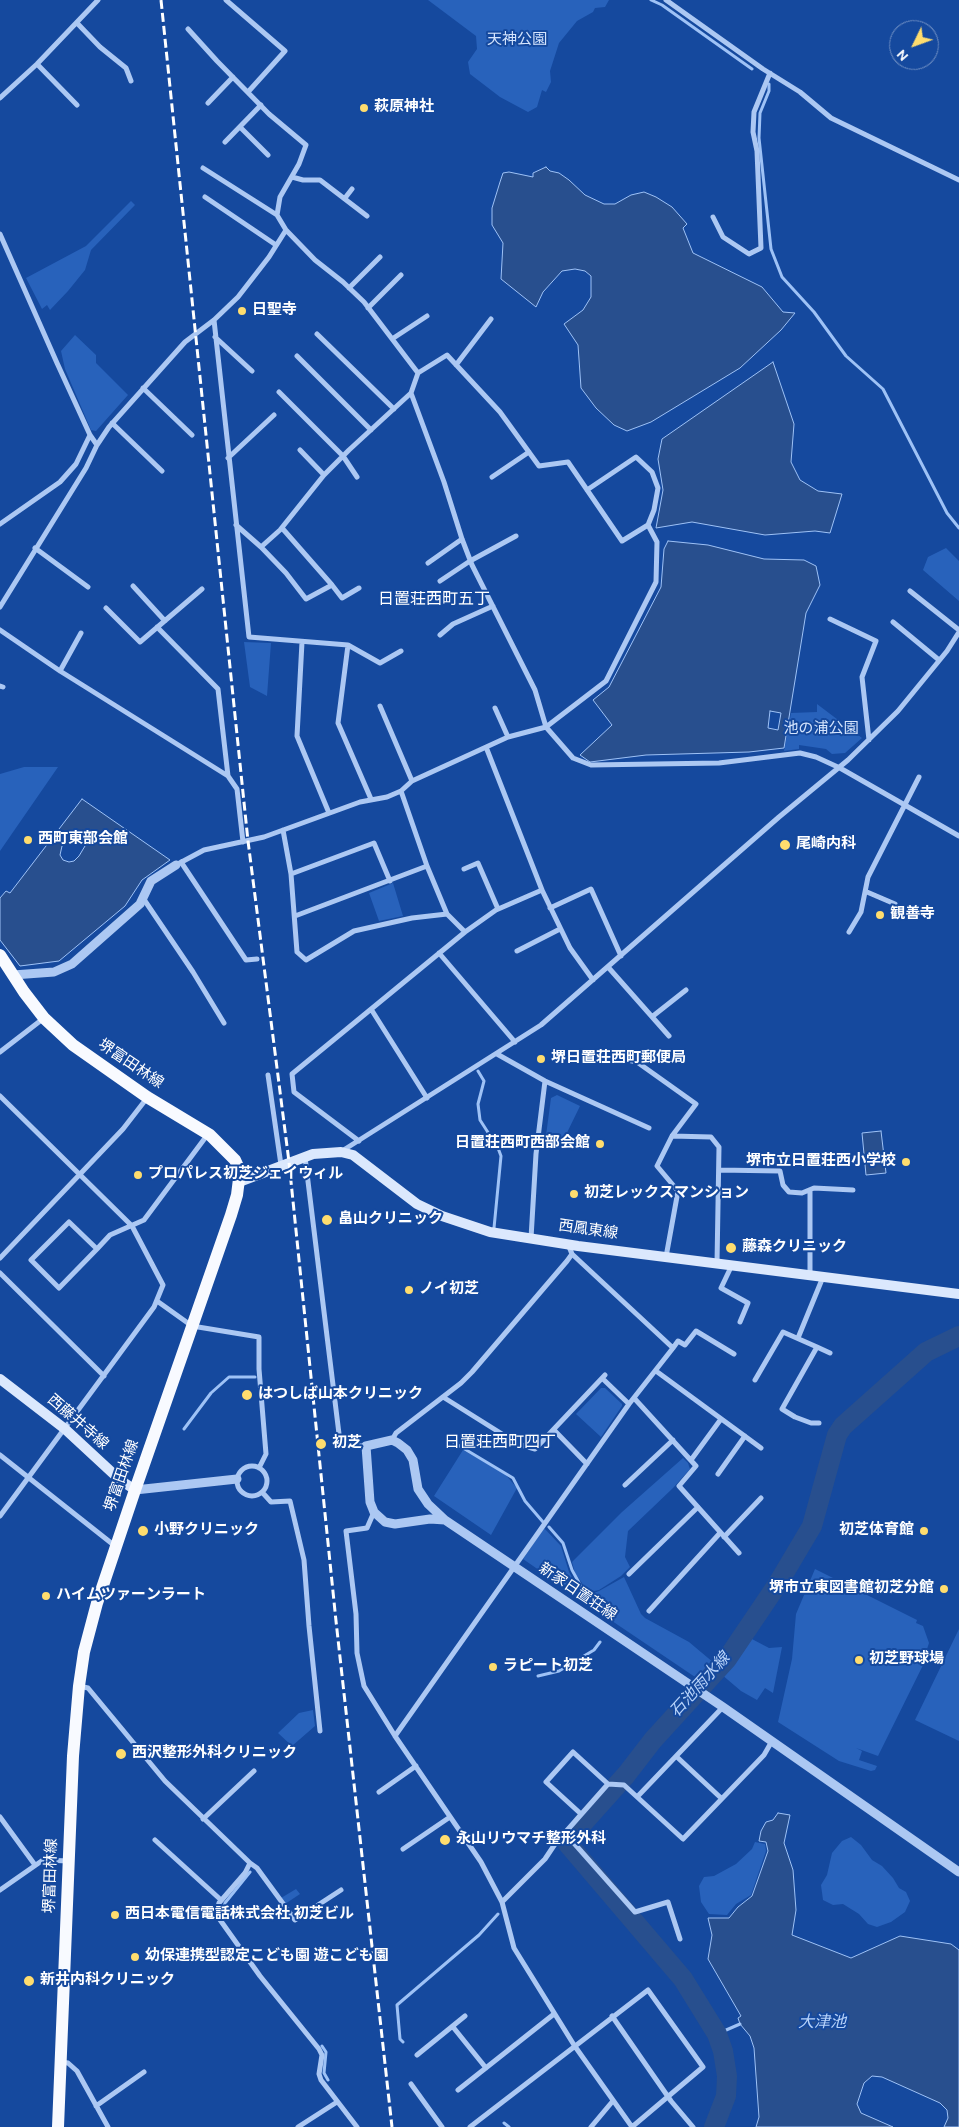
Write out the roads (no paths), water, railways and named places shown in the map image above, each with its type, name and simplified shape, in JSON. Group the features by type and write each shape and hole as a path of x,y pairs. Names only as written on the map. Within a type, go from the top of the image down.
{"main road":[{"name":"堺富田林線","path":"0,955 44,1018 87,1056 208,1134 225,1148 235,1160 240,1171 231,1215 134,1490 89,1632 79,1686 73,1756 58,2127"},
{"path":"239,1182 313,1154 341,1152"},
{"name":"西鳳東線","path":"341,1152 353,1155 417,1204 442,1216 490,1232 531,1238 570,1249 666,1257 959,1294"},
{"name":"西藤井寺線","path":"0,1379 65,1429 119,1480 134,1490"}],"street":[{"path":"0,98 37,64 98,0"},
{"path":"226,0 285,52 248,92"},
{"path":"666,0 800,92 831,118 959,180"},
{"path":"77,23 100,47 126,68 131,81"},
{"path":"188,29 261,105 306,145 299,164 280,197 277,215"},
{"path":"37,64 77,105"},
{"path":"713,217 723,237 749,254 761,248 756,150 753,132 754,112 770,73"},
{"path":"208,103 233,77"},
{"path":"225,142 261,105"},
{"path":"240,127 268,155"},
{"path":"203,168 277,215 286,230 314,260 349,288 368,308 418,373"},
{"path":"292,177 304,180 320,180 368,216"},
{"path":"345,198 352,189"},
{"path":"205,197 276,245"},
{"path":"0,607 112,423 185,342 214,320 251,282 286,230"},
{"path":"0,234 90,435 97,445"},
{"path":"349,288 380,257"},
{"path":"368,308 401,275"},
{"path":"392,339 428,316"},
{"path":"456,365 491,319"},
{"path":"214,320 249,637 348,645 380,663 401,651"},
{"path":"317,334 394,409"},
{"path":"215,337 252,372"},
{"path":"261,547 282,528 324,475 411,393 418,373 447,355 500,412 539,466 568,462 622,541 648,525 654,510 658,488 652,472 636,457 588,490"},
{"path":"297,356 371,430"},
{"path":"143,388 192,435"},
{"path":"279,392 343,456 357,477"},
{"path":"411,393 444,482 470,561 535,690 546,727 574,758 590,766 719,763 800,753 816,757 840,768 959,836"},
{"path":"228,458 274,415"},
{"path":"112,423 162,471"},
{"path":"0,524 60,482 76,464 90,435"},
{"path":"300,450 324,475"},
{"path":"492,478 529,452"},
{"path":"236,525 286,573 306,600 332,585"},
{"path":"13,975 54,972 72,964 140,904 151,881 204,850 243,842 371,799 387,797 401,791 412,781 508,736 546,727 606,682 656,582 657,542 648,525"},
{"path":"282,528 342,598 359,588"},
{"path":"440,582 470,561 516,536"},
{"path":"428,563 462,539"},
{"path":"35,548 88,587"},
{"path":"133,586 165,621"},
{"path":"106,608 140,642 202,589"},
{"path":"341,1152 541,1025 779,817 840,768 898,711 939,660 959,631 910,591"},
{"path":"440,635 453,624 493,606"},
{"path":"830,618 876,641 862,677 868,740"},
{"path":"893,622 939,660"},
{"path":"157,627 218,689 228,776"},
{"path":"0,630 60,671 228,776 237,789 243,842"},
{"path":"60,671 81,633"},
{"path":"302,642 297,736 329,813"},
{"path":"348,645 338,723 371,799"},
{"path":"380,706 412,781"},
{"path":"495,708 508,736"},
{"path":"486,747 550,908 570,948 594,980"},
{"path":"849,932 861,912 867,892 868,877 919,778"},
{"path":"401,791 427,866 448,914 465,932"},
{"path":"283,830 291,874 297,952 306,960 354,931 412,918 448,914"},
{"path":"291,874 374,842 390,881"},
{"path":"178,864 246,960 257,959"},
{"path":"464,870 478,864 498,909"},
{"path":"295,916 427,866"},
{"path":"359,1141 294,1092 292,1074 465,932 498,909 542,890"},
{"path":"550,908 591,890 621,956"},
{"path":"867,892 895,904"},
{"path":"143,898 193,972 224,1023"},
{"path":"517,951 560,928"},
{"path":"439,952 514,1042"},
{"path":"608,967 669,1036"},
{"path":"653,1016 686,990"},
{"path":"371,1009 427,1098"},
{"path":"0,1052 44,1018"},
{"path":"497,1054 545,1081 649,1128"},
{"path":"608,1056 637,1062 696,1104 672,1136 656,1166 678,1191 666,1257"},
{"path":"268,1075 281,1165"},
{"path":"531,1238 536,1154 545,1081"},
{"path":"0,1096 132,1226 163,1286 157,1301 104,1376 0,1516"},
{"path":"0,1258 123,1129 148,1097"},
{"path":"97,1249 69,1222 31,1260 59,1288 97,1249 110,1235 144,1220 208,1134"},
{"path":"672,1136 711,1138 719,1147 717,1263"},
{"path":"305,1157 340,1442 345,1446 366,1446 392,1440 396,1433 472,1372 570,1249 673,1348"},
{"path":"719,1170 780,1171 783,1185 789,1192 810,1191 814,1188 853,1190"},
{"path":"810,1191 810,1275"},
{"path":"732,1265 721,1288 748,1303 740,1322"},
{"path":"0,1273 104,1376"},
{"path":"798,1338 823,1277"},
{"path":"157,1301 192,1326 259,1337 259,1369 266,1454 259,1468"},
{"path":"395,1736 629,1404 678,1341 685,1345 696,1331 725,1346 734,1354"},
{"path":"755,1380 783,1332 830,1352"},
{"path":"817,1346 782,1409 795,1417 818,1423"},
{"path":"656,1371 761,1448"},
{"path":"443,1397 518,1444 535,1449 604,1377 629,1404"},
{"path":"634,1398 696,1466 679,1486 739,1553"},
{"path":"691,1460 721,1419"},
{"path":"554,1430 587,1464"},
{"path":"718,1474 745,1436"},
{"name":"新家日置荘線","path":"392,1440 407,1450 413,1460 418,1489 428,1504 445,1520 723,1707 959,1872"},
{"path":"625,1485 673,1440"},
{"path":"366,1446 370,1502 374,1512 385,1522 395,1524 430,1519 445,1520"},
{"path":"0,1455 116,1546"},
{"path":"254,1466 259,1468 267,1479 267,1484 262,1492 253,1496 244,1494 238,1487 237,1479 241,1470 254,1466"},
{"path":"134,1490 237,1479"},
{"path":"262,1492 271,1502 290,1501 304,1560 320,1731"},
{"path":"648,1611 761,1498"},
{"path":"629,1574 698,1508"},
{"path":"374,1512 366,1528 346,1531 356,1614 357,1653 364,1686 395,1736 481,1862 502,1902 514,1948 574,2045 612,2102 632,2127 703,2067 648,1990 574,2045 473,2126"},
{"path":"79,1686 88,1688 164,1781 257,1868 295,1920 341,1890"},
{"path":"638,1796 723,1707"},
{"path":"582,1814 546,1782 573,1752 608,1784 624,1785 638,1796 683,1839 764,1754 772,1741"},
{"path":"677,1756 721,1798"},
{"path":"379,1792 416,1766"},
{"path":"203,1819 254,1771"},
{"path":"502,1902 545,1859 608,1784"},
{"path":"0,1817 35,1865"},
{"path":"403,1849 450,1817"},
{"path":"565,1833 635,1912 668,1902 680,1939"},
{"path":"155,1840 221,1900"},
{"path":"0,1890 43,1860 70,1861"},
{"path":"250,1863 245,1873 221,1900 216,1910 218,1917 260,1976 319,2049 322,2055 319,2074 321,2080 357,2127"},
{"path":"458,2090 554,2014"},
{"path":"417,2055 465,2016"},
{"path":"612,2016 668,2096 693,2127"},
{"path":"453,2027 486,2068"},
{"path":"61,2062 68,2063 77,2071 108,2127"},
{"path":"96,2106 144,2072"},
{"path":"411,2084 442,2127"},
{"path":"298,2127 337,2102"},
{"path":"591,2127 612,2102"}],"water":[{"path":"546,167 550,171 559,173 569,180 585,195 604,204 615,204 631,195 644,192 656,197 672,207 687,224 683,228 693,253 762,287 783,312 795,313 781,330 740,368 651,422 627,431 614,425 596,408 581,388 578,345 564,324 583,310 591,297 591,276 585,271 575,269 562,271 543,292 536,307 501,279 503,243 492,225 492,208 503,173 509,172 533,177 533,173"},
{"path":"773,362 794,424 791,462 800,480 818,491 842,494 830,533 815,531 765,535 692,522 656,528 663,490 658,459 662,439"},
{"path":"668,541 708,545 764,559 804,560 816,566 820,585 806,613 784,748 749,752 646,755 590,762 580,755 612,725 593,700 609,687 661,587 664,549","holes":["770,711 781,713 778,730 768,728"]},
{"path":"82,799 170,860 142,880 125,906 59,961 20,966 0,940 0,898 6,891 10,893","holes":["76,835 81,836 85,840 85,846 79,856 74,861 63,860 60,855 62,846"]},
{"path":"881,1131 886,1173 866,1175 862,1133"},
{"name":"大津池","path":"778,1813 790,1815 784,1843 793,1870 796,1910 792,1935 851,1958 900,1936 951,1944 959,1950 959,2127 944,2127 948,2118 947,2110 940,2103 882,2077 872,2076 864,2083 857,2104 861,2113 893,2127 756,2127 759,2117 754,2048 750,2036 740,2024 738,2018 741,2016 708,1959 712,1935 708,1918 729,1918 738,1907 752,1896 768,1851 766,1842 759,1841 761,1831 766,1822 773,1820"}],"waterway":[{"path":"651,0 662,5 752,69"},
{"path":"769,84 769,91 760,113 759,138 771,249 782,277 814,312 846,356 883,389 947,513 959,528"},
{"path":"478,1071 484,1081 478,1104 480,1120 501,1156 494,1228"},
{"name":"石池雨水線","path":"714,2127 726,2096 727,2076 723,2051 717,2034 683,1979 568,1844 583,1823 626,1775 653,1740 727,1659 777,1585 812,1526 837,1435 843,1426 926,1352 959,1336"},
{"path":"184,1429 211,1393 229,1377 255,1377"},
{"path":"448,1439 513,1478 525,1501 543,1522"},
{"path":"549,1527 563,1543 572,1570 582,1588 577,1596"},
{"path":"538,1676 559,1671 594,1650 600,1642"},
{"path":"223,1912 225,1903 250,1872"},
{"path":"403,2042 400,2039 397,2005 479,1935 498,1914"},
{"path":"717,2034 740,2024"},
{"path":"322,2046 326,2052 324,2073 328,2080"},
{"path":"504,2123 509,2127"}],"railway":[{"path":"161,0 248,841 289,1162 336,1621 392,2127"}],"place":[{"name":"萩原神社","path":"364,108"},
{"name":"日聖寺","path":"242,311"},
{"name":"西町東部会館","path":"28,840"},
{"name":"尾崎内科","path":"785,845"},
{"name":"観善寺","path":"880,915"},
{"name":"堺日置荘西町郵便局","path":"541,1059"},
{"name":"日置荘西町西部会館","path":"600,1144"},
{"name":"堺市立日置荘西小学校","path":"906,1162"},
{"name":"プロパレス初芝ジェイウィル","path":"138,1175"},
{"name":"初芝レックスマンション","path":"574,1194"},
{"name":"畠山クリニック","path":"327,1220"},
{"name":"藤森クリニック","path":"731,1248"},
{"name":"ノイ初芝","path":"409,1290"},
{"name":"はつしば山本クリニック","path":"247,1395"},
{"name":"初芝","path":"321,1444"},
{"name":"小野クリニック","path":"143,1531"},
{"name":"初芝体育館","path":"924,1531"},
{"name":"堺市立東図書館初芝分館","path":"944,1589"},
{"name":"ハイムツァーンラート","path":"46,1596"},
{"name":"初芝野球場","path":"859,1660"},
{"name":"ラピート初芝","path":"493,1667"},
{"name":"西沢整形外科クリニック","path":"121,1754"},
{"name":"永山リウマチ整形外科","path":"445,1840"},
{"name":"西日本電信電話株式会社 初芝ビル","path":"115,1915"},
{"name":"幼保連携型認定こども園 遊こども園","path":"135,1957"},
{"name":"新井内科クリニック","path":"29,1981"}],"district":[{"name":"日置荘西町五丁","path":"434,601"},
{"name":"日置荘西町四丁","path":"500,1444"}],"park label":[{"name":"天神公園","path":"517,41"},
{"name":"池の浦公園","path":"821,730"}]}
